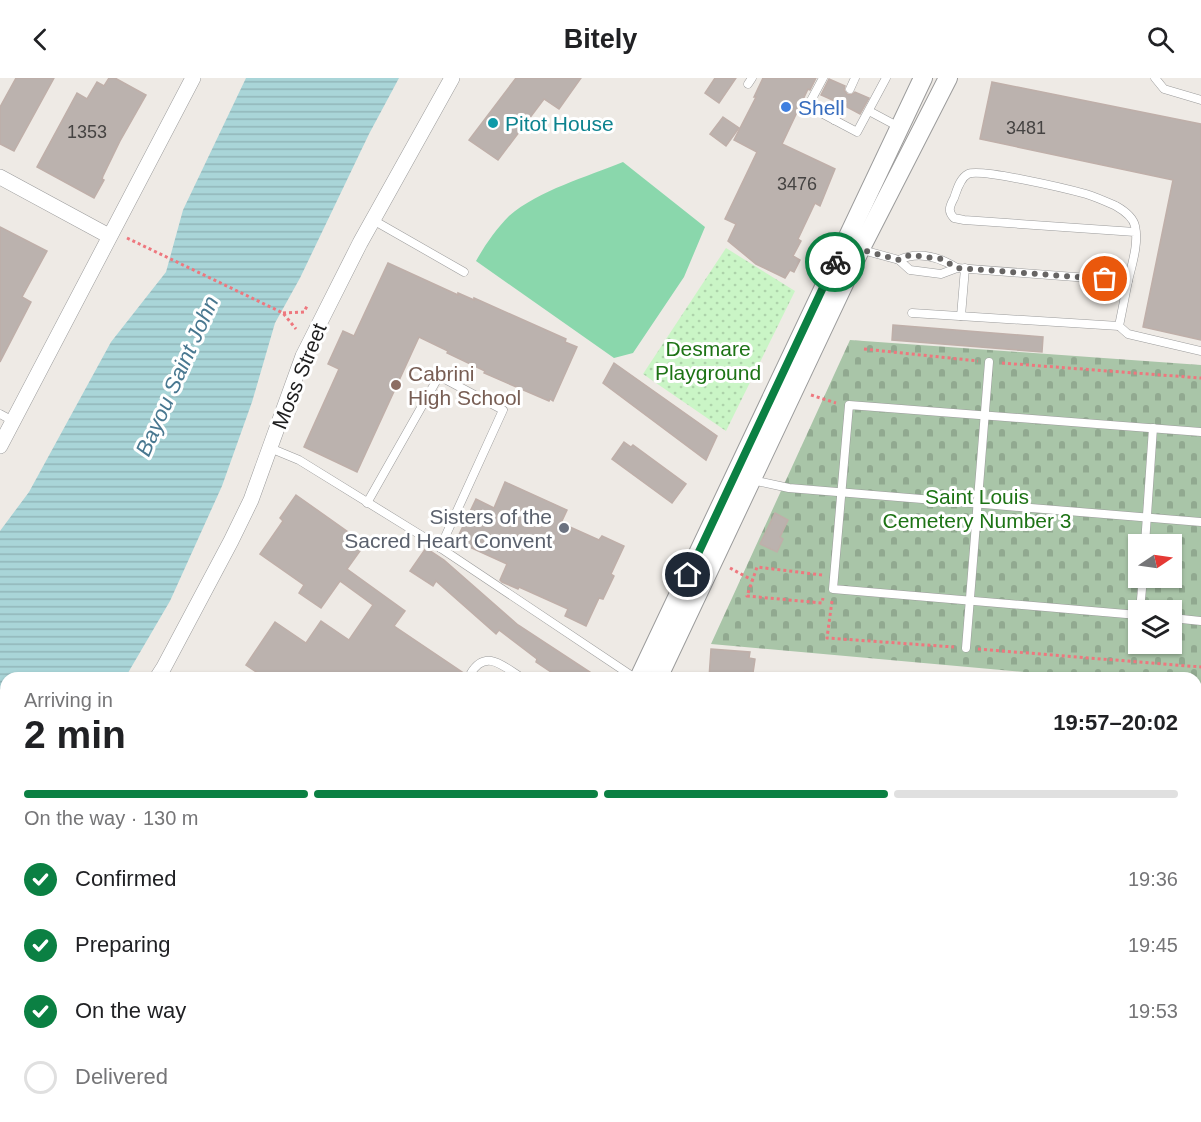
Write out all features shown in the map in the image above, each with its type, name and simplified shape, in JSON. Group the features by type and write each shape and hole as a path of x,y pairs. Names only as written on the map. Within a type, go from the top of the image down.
{"street":[{"path":"0,446 7,417 111,233 192,78"},
{"name":"Moss Street","path":"164,672 251,500 303,356 373,220 452,78"},
{"path":"640,672 744,476 852,247 899,127 923,78"},
{"path":"852,247 948,78"},
{"path":"0,177 111,233"},
{"path":"661,672 714,560 744,476"}],"lane":[{"path":"823,78 808,106 857,132 886,78"},
{"path":"850,89 855,78"},
{"path":"1155,78 1164,89 1201,100"},
{"path":"834,120 842,105"},
{"path":"868,111 899,127"},
{"path":"1119,326 1135,248 1135,232 1135,225 1118,207 1088,195 969,173 962,178 950,207 950,214 954,219 1135,232"},
{"path":"373,220 464,272"},
{"path":"852,247 899,260 910,270 941,274 961,268"},
{"path":"899,260 910,255 942,259 961,268 1128,281"},
{"path":"961,268 961,316"},
{"path":"912,313 1119,326 1128,334 1201,351"},
{"path":"966,648 988,362"},
{"path":"367,503 439,376 502,410 440,548"},
{"path":"1128,614 833,590 849,405 1201,432"},
{"path":"1146,534 1154,428"},
{"path":"270,448 299,460 440,548 628,672"},
{"path":"744,476 789,488 1201,522"},
{"path":"1182,619 1201,621"},
{"path":"472,672 476,664 492,660 512,672"}],"path":[{"path":"111,233 283,313"},
{"path":"864,349 988,362 1201,378"},
{"path":"1158,380 1161,375"},
{"path":"787,385 830,402 849,405"},
{"path":"714,560 752,580"},
{"path":"757,567 824,575 824,589 822,603 747,596 757,567"},
{"path":"824,589 833,590 827,638 1201,667"}],"green space":[{"path":"623,162 705,227 684,277 633,353 614,358 476,261 500,226 521,207 549,191"},
{"name":"Desmare Playground","path":"726,248 795,291 726,431 643,374"},
{"name":"Saint Louis Cemetery Number 3","path":"850,340 1201,365 1201,672 1023,672 711,644"}],"water":[{"name":"Bayou Saint John","path":"246,78 399,78 369,134 300,278 275,323 252,402 222,486 170,601 129,672 0,672 0,531 29,492 111,342 166,272 183,210"}],"building":[{"path":"16,78 54,78 14,151 0,144 0,107"},
{"path":"109,78 115,78 146,95 120,141 94,198 37,167 77,93 87,99 97,82 104,86"},
{"path":"516,78 581,78 559,109 544,99 498,160 469,140"},
{"path":"715,78 736,78 719,103 705,93"},
{"path":"763,78 816,78 810,90 808,89 782,144 835,169 820,206 815,203 798,239 801,241 793,256 800,260 794,272 790,270 785,278 756,264 728,241 736,224 725,219 757,152 734,140"},
{"path":"829,79 845,86 844,90 847,94 851,95 855,92 869,98 860,114 847,107 844,99 837,102 821,95"},
{"path":"992,82 1201,124 1201,340 1143,327 1173,180 980,139"},
{"path":"723,117 739,128 726,146 710,134"},
{"path":"0,227 47,251 22,297 31,302 0,362"},
{"path":"388,263 458,295 458,293 474,300 474,298 566,339 565,342 577,347 553,401 484,373 485,371 419,337 357,472 304,447 339,369 328,364 343,331 354,336"},
{"path":"893,325 1043,337 1042,352 892,340"},
{"path":"614,363 717,436 706,460 603,383"},
{"path":"624,442 631,447 633,445 686,484 672,503 612,459"},
{"path":"505,482 567,510 561,523 599,540 602,536 624,546 611,574 614,576 603,599 599,598 586,626 565,616 568,609 519,587 518,589 502,582 500,580 507,564 456,541 476,499 494,508"},
{"path":"296,495 365,544 347,569 405,611 394,626 462,672 256,672 246,665 275,622 306,643 321,621 349,640 373,605 340,581 321,608 299,593 304,585 260,554 283,521 280,518"},
{"path":"775,513 788,520 780,537 783,539 777,552 760,544"},
{"path":"426,548 444,560 518,625 590,672 551,672 499,630 496,634 436,581 433,586 410,571"},
{"path":"711,649 750,652 749,658 755,659 753,672 709,672"}],"way so far":[{"path":"835,262 844,245 899,260 910,255 942,259 957,268 1105,279"}],"place":[{"name":"Shell","path":"786,107"},
{"name":"Pitot House","path":"493,123"},
{"name":"Cabrini High School","path":"396,385"},
{"name":"Sisters of the Sacred Heart Convent","path":"564,528"}],"route":[{"path":"688,575 835,262"}]}
